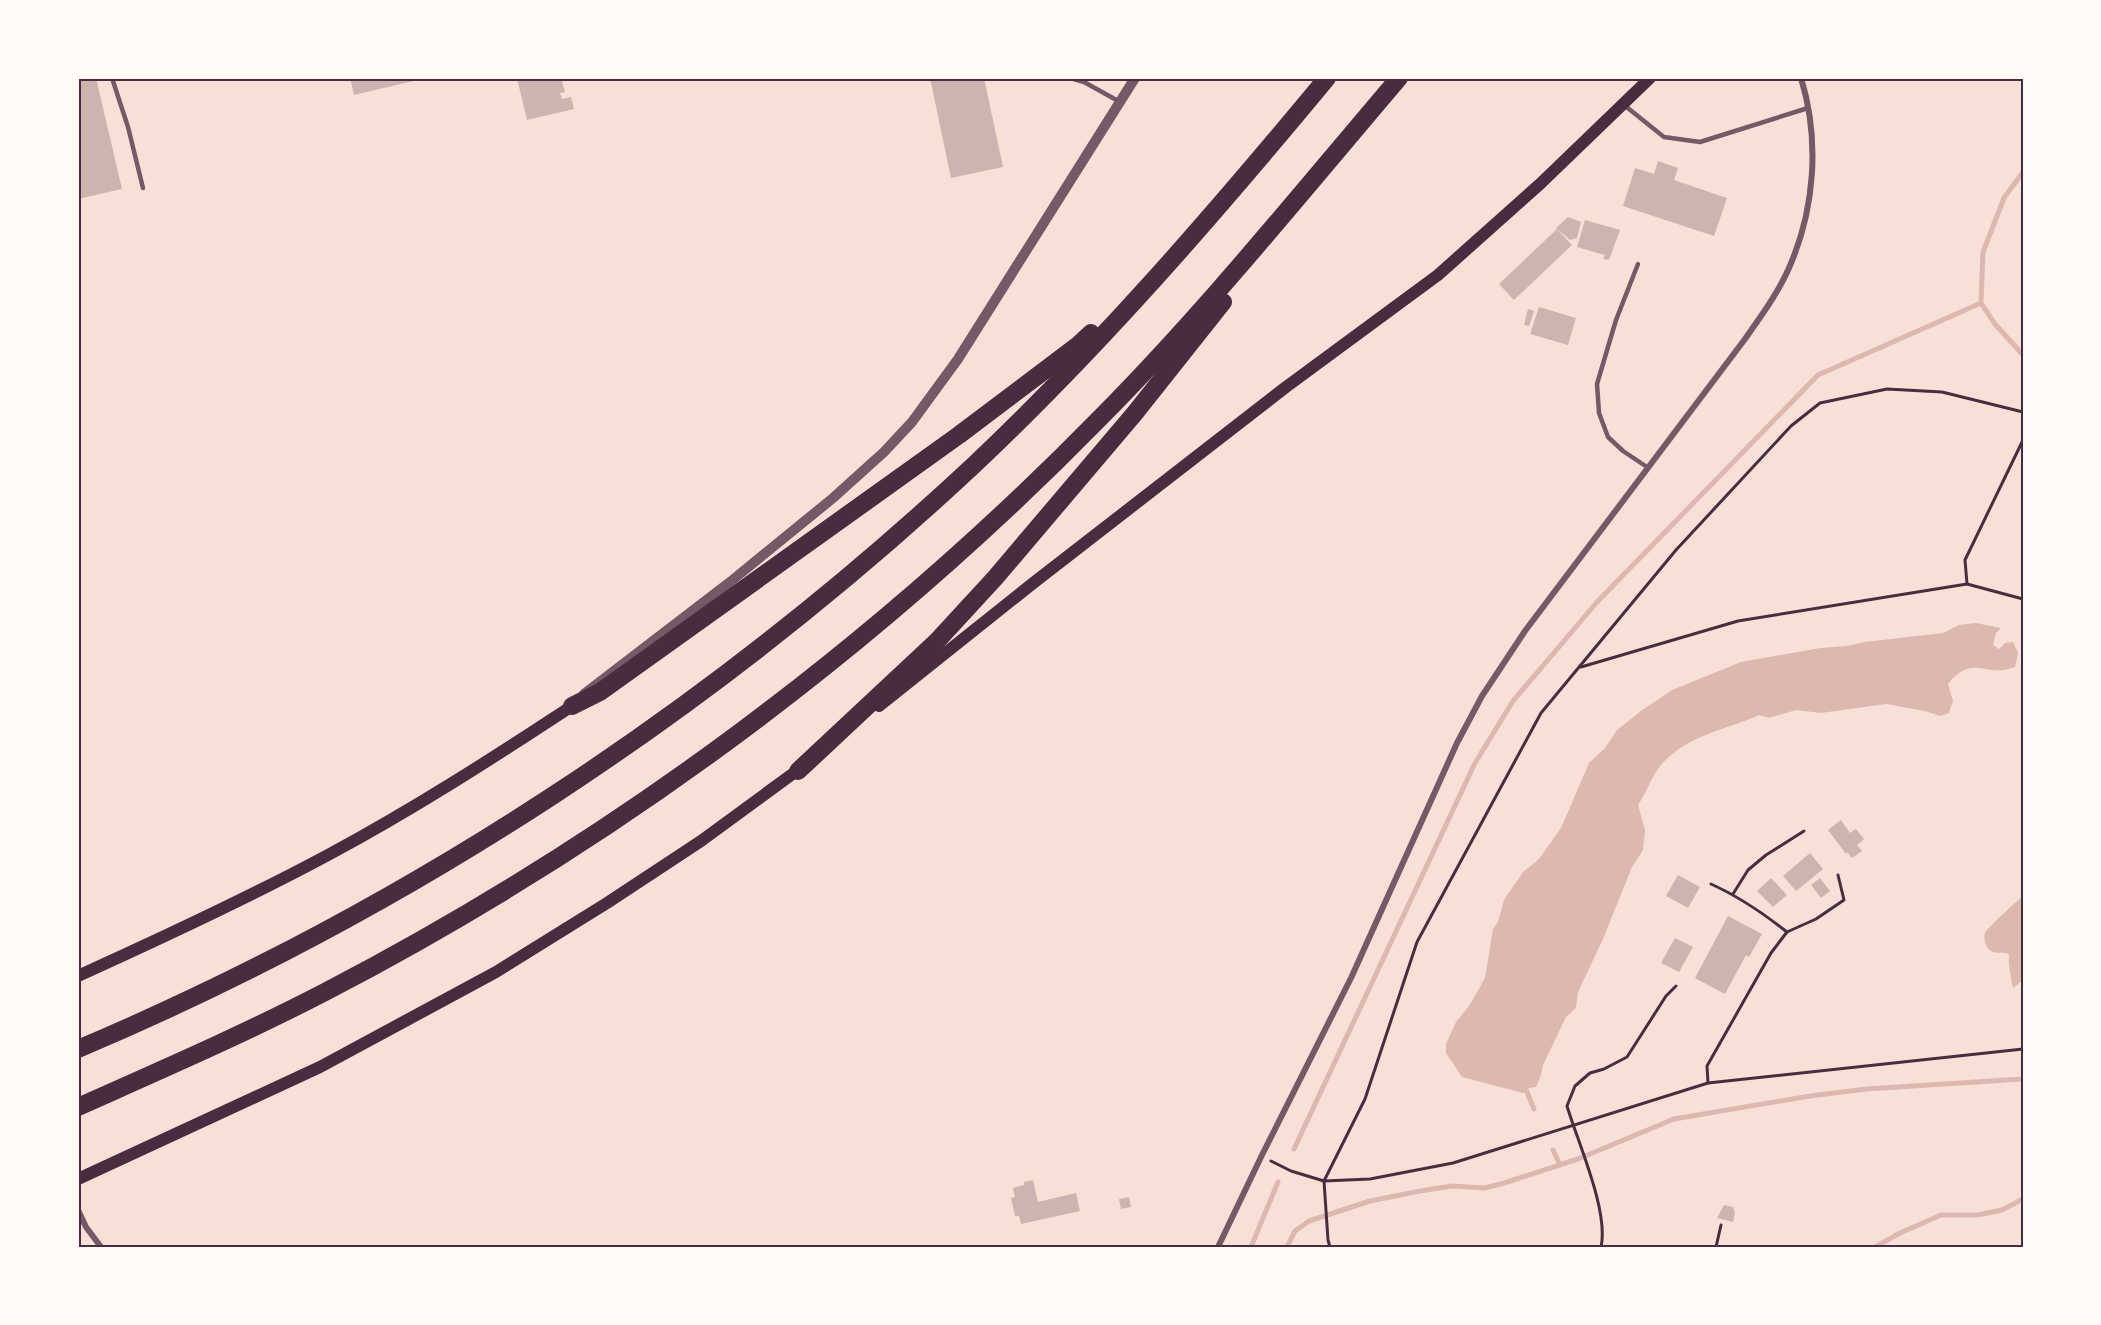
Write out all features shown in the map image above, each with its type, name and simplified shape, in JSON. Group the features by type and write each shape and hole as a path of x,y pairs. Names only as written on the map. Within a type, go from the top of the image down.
{"highway":[{"path":"78,1049 242,973 329,929 469,849 577,781 680,709 831,592 977,462 1109,330 1177,255 1328,78"},
{"path":"78,1107 252,1028 399,952 513,886 584,841 736,736 878,624 962,551 1047,471 1162,354 1307,188 1399,78"},
{"path":"798,771 937,641 995,578 1136,413 1198,336 1307,188"},
{"path":"572,706 600,692 959,435 1077,346 1177,255"}],"main road":[{"path":"78,1179 320,1067 496,972 701,841 798,771 1032,584 1286,387 1438,275 1540,184 1650,78"},
{"path":"78,976 223,909 328,855 427,799 572,706"}],"street":[{"path":"572,706 595,684 730,582 833,498 884,452 912,422 958,358 1135,78"},
{"path":"1218,1247 1351,978 1457,743 1482,696 1525,631 1745,339 1788,270 1803,232 1811,183 1812,126 1802,78"},
{"path":"78,1210 86,1227 100,1247"}],"lane":[{"path":"112,78 128,127 143,188"},
{"path":"1070,78 1084,82 1120,102"},
{"path":"1623,104 1664,137 1700,142 1808,108"},
{"path":"1638,264 1616,320 1597,384 1599,413 1608,437 1623,452 1647,467"}],"path":[{"path":"1330,1247 1324,1181 1365,1099 1417,942 1541,713 1676,550 1791,426 1820,403 1887,389 1942,392 2023,412"},
{"path":"1967,584 1965,561 2023,440"},
{"path":"1579,667 1738,621 1967,584 2023,599"},
{"path":"1732,894 1748,870 1766,855 1804,831"},
{"path":"1708,1083 1707,1066 1771,953 1787,932 1816,920 1844,900 1838,875"},
{"path":"1711,884 1757,909 1787,932"},
{"path":"1601,1247 1604,1236 1601,1210 1567,1106 1575,1086 1590,1073 1604,1069 1627,1057 1666,996 1676,986"},
{"path":"1262,1155 1292,1171 1324,1181 1370,1179 1453,1163 1708,1083 2023,1049"},
{"path":"1716,1247 1721,1225"}],"shaded area":[{"path":"1976,623 2001,628 1996,633 1993,645 1999,649 2005,643 2013,642 2018,653 2015,667 2005,670 1972,668 1957,675 1948,684 1953,701 1949,713 1940,716 1886,704 1821,713 1796,710 1769,718 1759,715 1707,734 1683,746 1672,755 1661,765 1638,805 1645,830 1643,850 1632,867 1603,939 1578,992 1576,1008 1566,1017 1543,1065 1536,1087 1529,1088 1523,1093 1462,1077 1446,1053 1446,1044 1456,1022 1469,1006 1485,978 1493,929 1498,922 1504,900 1523,872 1539,859 1561,828 1589,763 1605,748 1617,730 1672,690 1741,662 1820,648 1943,633 1959,625"},
{"path":"2023,896 2023,980 2013,988 2009,954 1989,950 1984,935 1991,925"}],"building":[{"path":"78,78 96,78 122,189 78,199"},
{"path":"350,78 422,78 422,79 354,95"},
{"path":"517,78 561,78 565,92 560,93 562,99 571,97 574,109 527,120"},
{"path":"930,78 984,78 1003,167 951,178"},
{"path":"1658,161 1678,168 1674,180 1727,198 1714,236 1623,206 1635,168 1654,174"},
{"path":"1568,217 1581,222 1577,238 1570,240 1556,228"},
{"path":"1585,220 1620,230 1609,260 1603,259 1605,255 1577,247"},
{"path":"1557,229 1572,245 1514,300 1499,284"},
{"path":"1539,307 1576,318 1568,345 1530,334"},
{"path":"1528,309 1534,311 1529,326 1524,325"},
{"path":"1841,820 1850,833 1856,829 1864,839 1857,845 1862,851 1852,858 1847,852 1846,854 1828,830"},
{"path":"1810,853 1823,869 1796,891 1783,876"},
{"path":"1678,875 1700,887 1688,908 1666,896"},
{"path":"1771,878 1787,895 1773,907 1757,891"},
{"path":"1820,878 1830,891 1821,898 1811,885"},
{"path":"1728,916 1762,934 1749,957 1746,955 1725,994 1695,978"},
{"path":"1675,938 1693,947 1679,972 1661,963"},
{"path":"1033,1180 1038,1202 1076,1193 1080,1211 1021,1224 1019,1216 1015,1216 1011,1198 1015,1197 1013,1188"},
{"path":"1129,1197 1131,1207 1121,1209 1119,1199"},
{"path":"1724,1205 1733,1207 1735,1213 1733,1222 1717,1218"}],"waterway":[{"path":"2023,172 2004,198 1983,252 1981,303 1995,324 2023,355"},
{"path":"1294,1149 1475,763 1513,701 1597,602 1818,375 1981,303"},
{"path":"1287,1247 1295,1231 1309,1221 1370,1201 1420,1191 1452,1186 1484,1188 1501,1184 1578,1159 1674,1119 1866,1089 2023,1079"},
{"path":"1524,1085 1534,1109"},
{"path":"1553,1150 1560,1165"},
{"path":"1251,1247 1278,1182"},
{"path":"1875,1247 1941,1215 1978,1215 2002,1210 2023,1199"}]}
